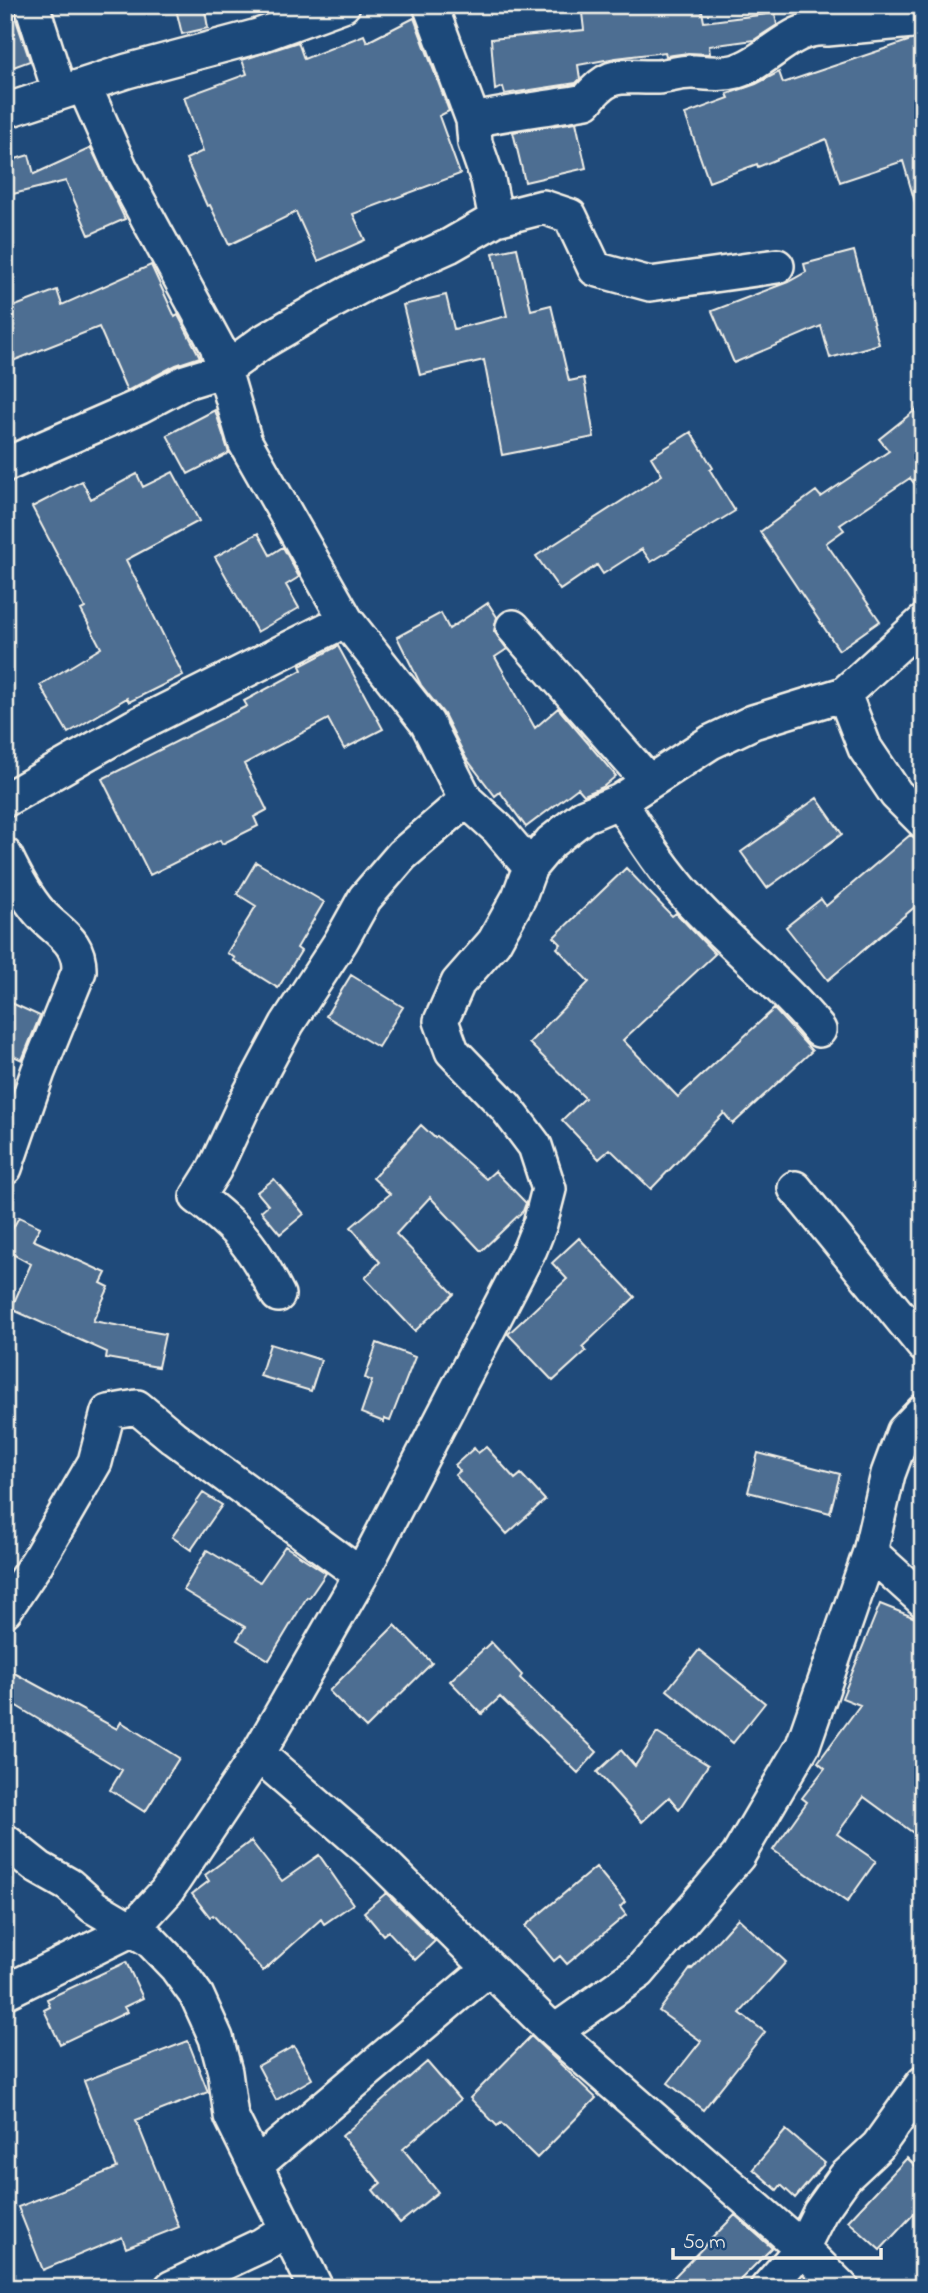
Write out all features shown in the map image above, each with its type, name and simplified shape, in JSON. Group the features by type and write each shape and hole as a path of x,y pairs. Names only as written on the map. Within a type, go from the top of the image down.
{"street":[{"path":"32,5 73,89 90,99 120,167 217,346 246,442 346,620 428,723 466,800 498,830 530,867"},
{"path":"5,111 258,36 343,5"},
{"path":"430,5 473,120 475,143 488,180 496,219"},
{"path":"473,120 510,111 527,111 586,101 596,88 617,75 658,77 691,71 718,75 737,71 756,63 782,44 813,27 827,29 923,20"},
{"path":"5,465 141,406 185,382 224,370 319,309 371,281 449,246 496,219 543,207 570,216 595,269 650,284 777,266"},
{"path":"5,800 133,727 346,620"},
{"path":"5,1992 131,1930 166,1892 258,1754 361,1575 530,1249 549,1189 535,1146 505,1105 452,1051 441,1021 458,984 494,942 520,897 530,867 551,842 584,816 620,802 648,781 711,742 753,722 844,694 923,622"},
{"path":"513,627 648,781"},
{"path":"844,694 865,748 896,794 923,821"},
{"path":"278,1294 256,1252 227,1219 197,1197 214,1170 247,1099 287,1024 341,941 365,898 402,855 466,800"},
{"path":"620,802 642,839 691,901 802,1009 819,1030"},
{"path":"5,855 39,912 72,942 80,957 79,971 38,1072 5,1168"},
{"path":"795,1188 923,1345"},
{"path":"5,1610 37,1562 95,1462 108,1412 137,1407 173,1437 361,1575"},
{"path":"554,2032 639,1972 738,1856 803,1745 870,1552 888,1474 904,1431 923,1411"},
{"path":"870,1552 923,1600"},
{"path":"258,1754 376,1856 554,2032 802,2248 842,2288"},
{"path":"5,1841 39,1868 69,1885 94,1907 150,1940 176,1967 197,1996 216,2038 225,2072 231,2116 316,2288"},
{"path":"255,2166 488,1969"},
{"path":"767,2288 802,2248 820,2212 838,2186 878,2146 923,2083"},
{"path":"171,2288 262,2245 287,2229"}],"building":[{"path":"5,5 11,5 30,61 5,70"},
{"path":"175,5 204,5 208,28 182,34"},
{"path":"638,5 701,5 704,22 775,13 777,25 754,40 709,46 710,54 666,56 665,52 616,58 578,65 580,79 576,83 505,94 503,87 495,90 491,39 584,30 582,13"},
{"path":"414,18 449,111 439,116 460,174 353,214 365,240 318,261 296,212 229,245 210,205 207,206 186,159 203,151 184,97 247,74 242,60 298,42 304,59 364,35 367,42"},
{"path":"923,39 923,208 917,209 903,161 840,182 826,139 758,167 757,164 709,182 685,114 729,98 727,94 779,72 783,83 911,40"},
{"path":"576,122 586,168 525,182 513,132"},
{"path":"91,148 125,219 89,235 66,181 5,196 5,162 29,155 34,174"},
{"path":"517,248 531,310 551,305 569,381 584,378 594,437 502,455 484,360 420,375 403,305 446,295 454,329 507,316 493,253"},
{"path":"854,251 879,344 830,358 821,326 734,363 712,311 788,282 806,272 804,264"},
{"path":"151,265 175,317 178,315 200,357 176,365 127,391 99,327 5,364 5,310 57,290 62,305"},
{"path":"923,404 923,494 910,478 840,525 844,530 826,543 880,621 839,650 760,532 816,491 821,497 889,451 879,439"},
{"path":"215,410 229,453 188,474 167,435"},
{"path":"691,432 735,511 651,562 642,549 603,574 597,565 560,590 536,556 662,475 651,457"},
{"path":"173,472 199,521 126,560 183,675 129,702 127,698 68,733 40,685 101,648 81,610 85,608 32,507 82,481 91,499 137,474 143,487"},
{"path":"258,533 270,555 283,547 299,577 286,585 299,608 257,632 215,557"},
{"path":"488,603 497,617 494,631 507,649 495,657 535,728 558,708 616,776 603,787 584,795 578,788 526,827 500,792 495,796 466,758 444,714 421,685 397,637 441,613 449,629"},
{"path":"338,646 383,729 344,749 328,719 244,764 267,810 254,817 258,826 222,844 220,840 150,875 102,779 247,706 244,701 302,670 300,666"},
{"path":"817,798 842,834 767,888 741,852"},
{"path":"910,835 923,843 923,900 828,980 786,927 821,899 826,906"},
{"path":"256,862 324,902 297,948 301,951 278,988 233,960 235,958 227,953 256,906 237,894"},
{"path":"626,868 672,916 676,913 715,954 623,1040 678,1097 774,1009 812,1051 733,1124 724,1113 651,1189 610,1149 599,1159 562,1120 585,1098 529,1043 589,982 557,948 561,944 554,937"},
{"path":"351,975 403,1007 378,1047 326,1016"},
{"path":"5,1000 40,1016 22,1060 5,1052"},
{"path":"421,1125 486,1179 495,1171 526,1203 523,1211 481,1251 430,1197 396,1234 454,1294 415,1331 365,1278 380,1262 351,1227 390,1194 373,1178"},
{"path":"274,1179 304,1214 280,1234 261,1211 268,1205 257,1192"},
{"path":"19,1217 40,1227 33,1240 106,1273 101,1283 109,1287 93,1321 165,1334 158,1367 106,1358 107,1352 11,1309 31,1264 5,1250 5,1242"},
{"path":"579,1238 635,1297 582,1347 586,1351 553,1381 508,1334 567,1279 552,1263"},
{"path":"377,1343 415,1357 390,1421 384,1419 384,1422 361,1413 372,1381 365,1378"},
{"path":"270,1344 321,1360 311,1391 260,1376"},
{"path":"486,1447 515,1479 521,1474 545,1500 507,1534 455,1475 460,1471 455,1465 474,1448 478,1453"},
{"path":"758,1453 840,1474 830,1513 748,1492"},
{"path":"203,1493 222,1505 191,1550 172,1537"},
{"path":"285,1546 326,1573 309,1598 307,1597 269,1660 237,1640 245,1627 183,1590 207,1550 260,1582"},
{"path":"880,1604 923,1621 923,1840 864,1797 837,1834 876,1861 847,1902 773,1850 807,1802 802,1798 825,1768 818,1762 860,1705 842,1698"},
{"path":"395,1625 432,1663 366,1728 329,1691"},
{"path":"491,1642 522,1675 520,1678 597,1752 578,1773 500,1697 482,1714 450,1681"},
{"path":"699,1650 765,1703 733,1743 667,1690"},
{"path":"5,1668 117,1729 121,1722 179,1758 145,1812 110,1790 122,1770 5,1699"},
{"path":"657,1733 708,1765 679,1809 669,1797 642,1822 597,1772 621,1750 635,1766"},
{"path":"251,1841 282,1881 319,1855 353,1904 324,1924 321,1919 263,1971 213,1915 210,1917 192,1894 209,1881 205,1875"},
{"path":"596,1867 625,1902 620,1907 626,1915 567,1964 560,1956 554,1961 525,1926"},
{"path":"386,1893 435,1941 415,1960 388,1931 383,1935 364,1912"},
{"path":"738,1918 786,1962 740,2013 765,2032 703,2110 668,2083 701,2041 659,2011 691,1968"},
{"path":"126,1962 143,1998 124,2007 127,2012 60,2044 44,2010 50,2007 47,1999"},
{"path":"531,2036 596,2098 537,2158 501,2123 497,2126 470,2098"},
{"path":"188,2041 208,2092 136,2120 179,2227 126,2248 122,2237 43,2270 18,2207 117,2168 84,2081"},
{"path":"294,2046 312,2079 276,2100 258,2066"},
{"path":"427,2062 460,2100 403,2149 438,2192 400,2223 373,2190 381,2183 342,2136"},
{"path":"786,2130 825,2163 795,2198 781,2185 777,2190 753,2169"},
{"path":"907,2158 923,2173 923,2204 880,2250 848,2221"},
{"path":"735,2215 772,2248 732,2288 685,2288 674,2277"}]}
